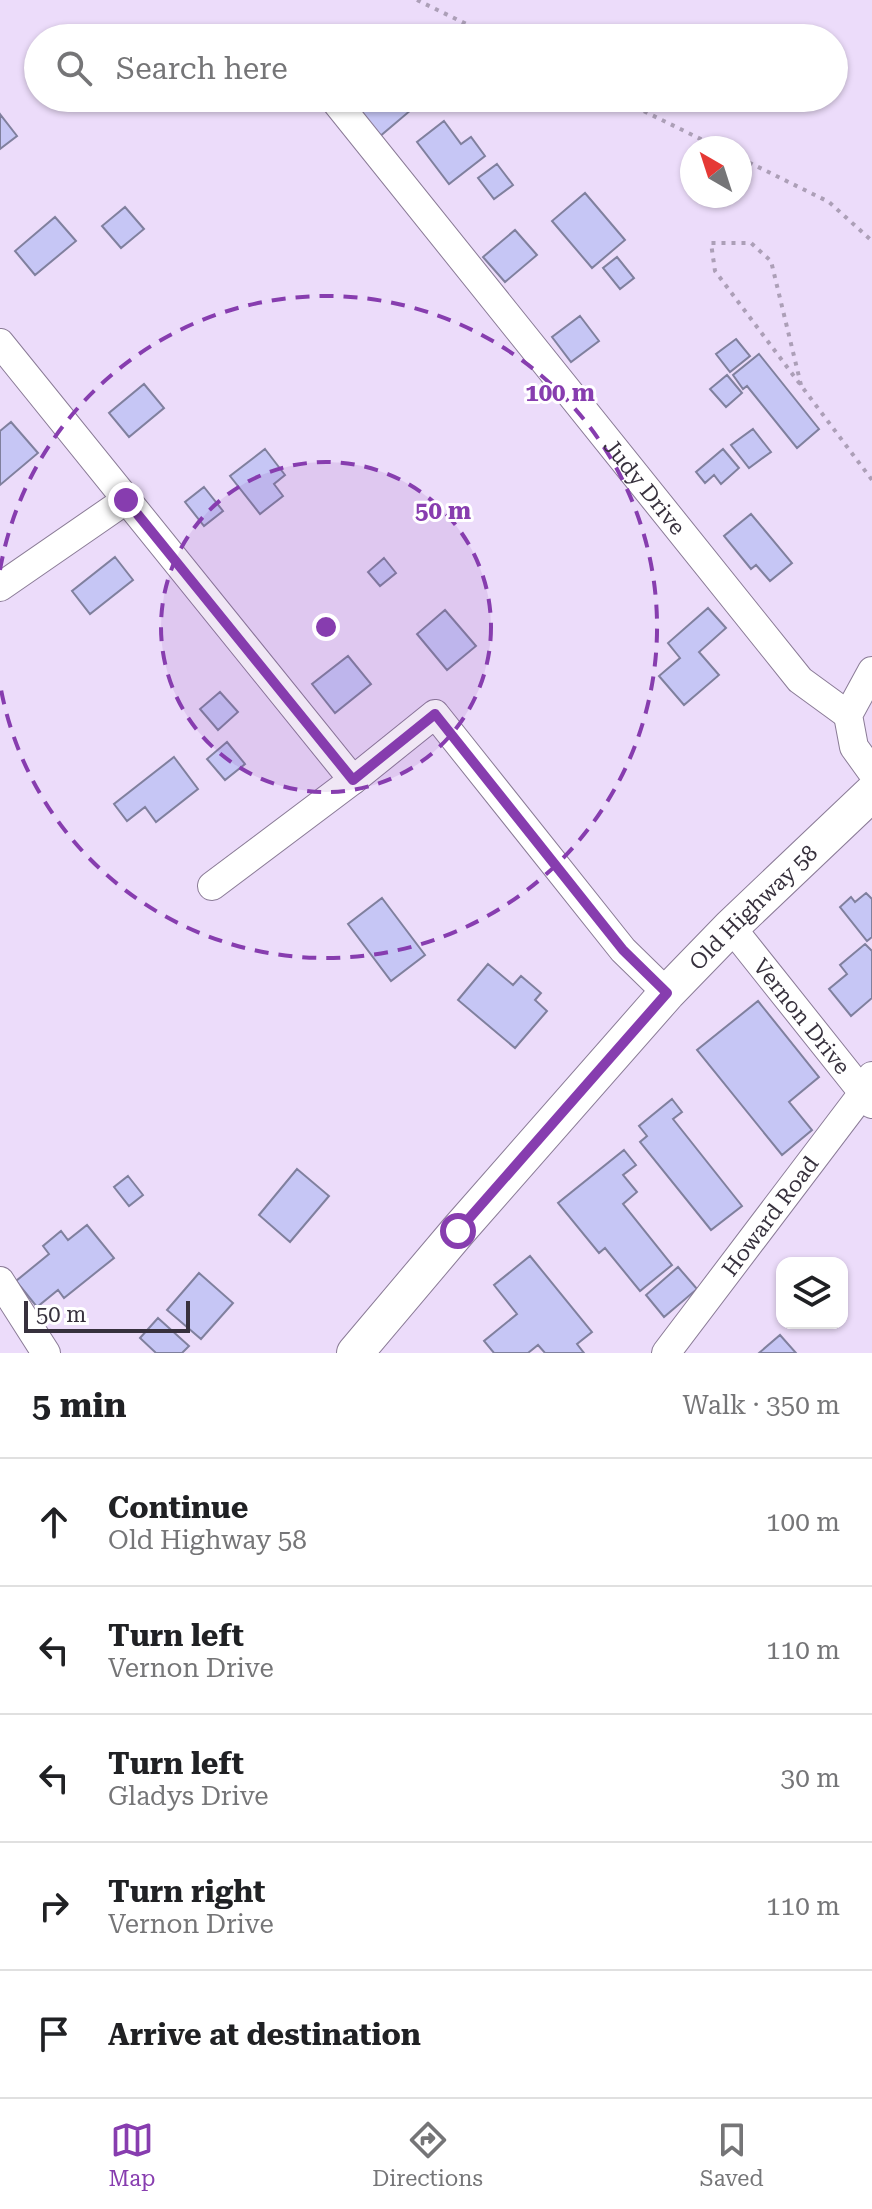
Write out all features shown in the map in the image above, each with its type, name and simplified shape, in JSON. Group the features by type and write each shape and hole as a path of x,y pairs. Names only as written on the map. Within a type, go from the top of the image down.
{"main road":[{"name":"Old Highway 58","path":"355,1353 667,993 731,927 872,793"}],"street":[{"name":"Judy Drive","path":"344,112 800,680 848,715"},
{"path":"0,343 353,780"},
{"path":"0,587 126,500"},
{"path":"872,671 848,715 854,747 872,772"},
{"path":"212,886 435,714 623,950 667,993"},
{"name":"Vernon Drive","path":"731,927 869,1091"},
{"name":"Howard Road","path":"666,1353 869,1091"},
{"path":"0,1281 46,1353"}],"path":[{"path":"417,0 466,24"},
{"path":"646,112 695,136"},
{"path":"752,164 829,202 872,241"},
{"path":"801,385 771,261 751,243 711,243 715,271 872,480"}],"building":[{"path":"357,112 409,112 379,137"},
{"path":"0,114 17,136 0,149"},
{"path":"444,121 461,144 471,137 485,156 449,184 417,142"},
{"path":"497,164 513,185 494,199 478,178"},
{"path":"585,193 625,240 592,268 552,221"},
{"path":"125,207 144,229 121,248 102,226"},
{"path":"55,217 76,241 35,275 15,251"},
{"path":"515,230 537,255 505,282 483,257"},
{"path":"617,257 634,278 620,289 603,268"},
{"path":"580,316 599,341 571,362 552,337"},
{"path":"736,339 750,356 730,372 716,354"},
{"path":"759,354 819,429 797,448 747,386 743,389 733,375"},
{"path":"727,375 742,393 726,407 710,389"},
{"path":"144,384 164,408 129,437 109,413"},
{"path":"11,422 38,453 0,485 0,431"},
{"path":"753,429 771,452 749,468 731,445"},
{"path":"265,449 285,475 274,484 283,496 260,514 230,476"},
{"path":"723,449 739,468 721,484 714,475 705,483 696,472"},
{"path":"204,487 223,511 204,526 185,502"},
{"path":"751,514 792,563 770,581 756,565 751,569 724,536"},
{"path":"115,557 133,580 90,614 72,591"},
{"path":"384,558 396,573 380,586 368,572"},
{"path":"708,608 726,628 699,652 719,675 684,705 659,676 680,658 668,643"},
{"path":"445,610 476,646 447,670 417,634"},
{"path":"348,656 371,684 335,713 312,684"},
{"path":"220,692 238,712 218,730 200,709"},
{"path":"227,742 245,764 225,780 207,759"},
{"path":"174,757 198,789 156,822 145,807 127,821 114,804"},
{"path":"866,893 872,899 872,937 867,941 840,907 851,897 855,902"},
{"path":"382,898 425,955 391,981 348,924"},
{"path":"865,944 872,951 872,998 851,1016 829,989 847,974 840,965"},
{"path":"488,964 513,985 521,976 541,993 535,1000 547,1011 515,1048 458,1000"},
{"path":"758,1001 819,1077 789,1102 812,1130 782,1155 697,1050"},
{"path":"672,1099 682,1112 673,1119 742,1206 711,1230 640,1142 647,1136 639,1126"},
{"path":"624,1150 636,1165 623,1175 637,1192 623,1204 672,1265 640,1291 605,1248 599,1253 558,1203"},
{"path":"297,1169 329,1196 290,1242 259,1215"},
{"path":"128,1176 143,1195 129,1206 114,1187"},
{"path":"87,1225 114,1258 64,1298 58,1290 37,1307 16,1281 49,1254 43,1246 61,1231 68,1240"},
{"path":"530,1256 592,1332 577,1344 584,1353 545,1353 538,1345 528,1353 494,1353 484,1341 517,1314 494,1285"},
{"path":"678,1267 697,1289 664,1317 646,1295"},
{"path":"199,1273 233,1303 201,1339 167,1310"},
{"path":"158,1318 189,1346 182,1353 156,1353 140,1338"},
{"path":"780,1335 796,1353 759,1353"}],"route":[{"path":"126,500 353,780 435,714 623,950 667,993 458,1231"}]}
